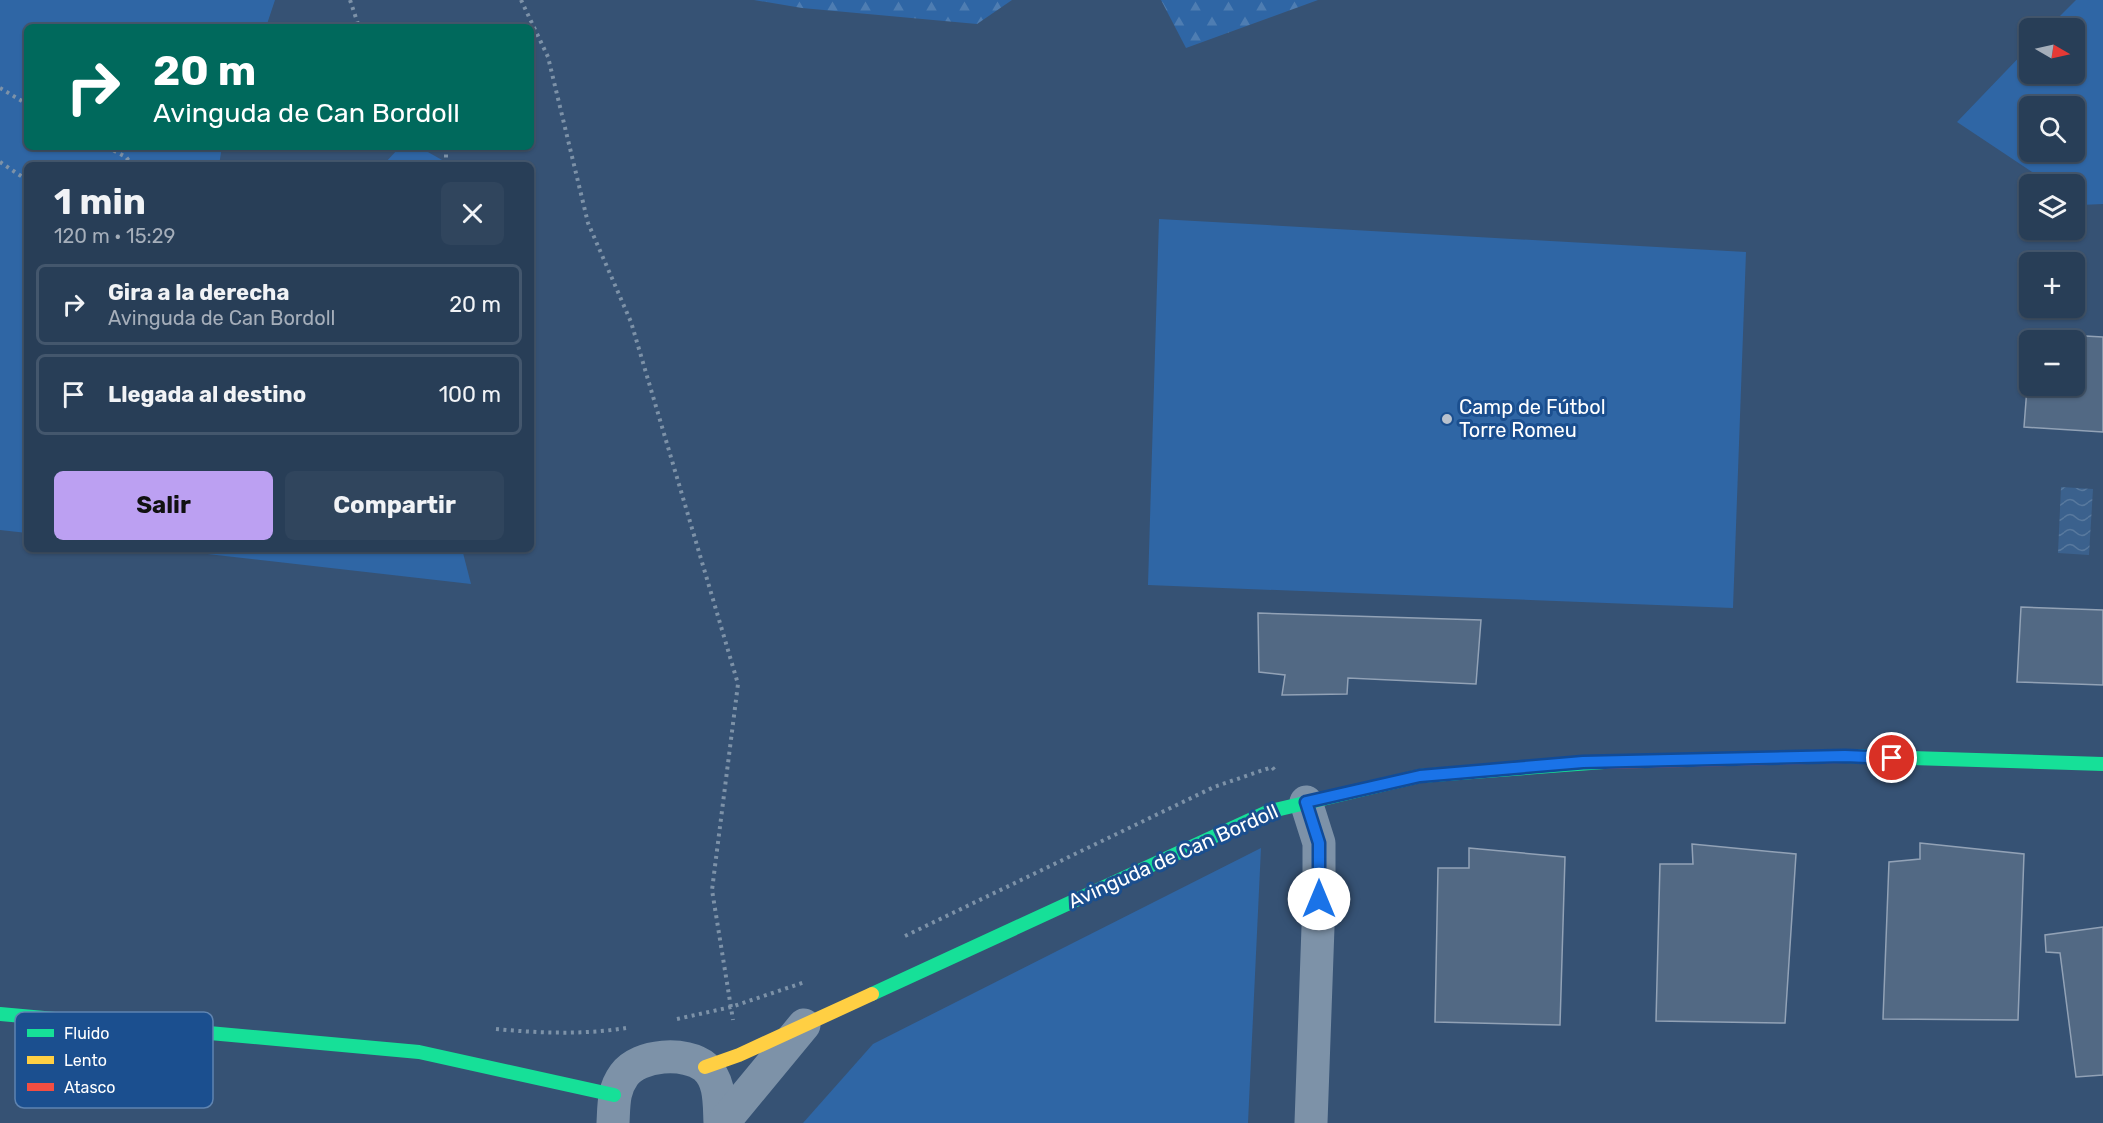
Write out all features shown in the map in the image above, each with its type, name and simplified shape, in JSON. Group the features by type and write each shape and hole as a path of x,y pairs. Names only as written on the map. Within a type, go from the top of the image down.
{"street":[{"name":"Avinguda de Can Bordoll","path":"705,1067 739,1055 1267,812 1420,776 1583,762 1845,756 2103,764"},
{"path":"1306,802 1319,843 1311,1123"},
{"path":"0,1014 15,1015"},
{"name":"Avinguda de Can Bordoll","path":"722,1123 804,1025"},
{"path":"213,1033 419,1052 613,1109 625,1073 647,1060 686,1057 705,1067 718,1091 722,1123"}],"path":[{"path":"350,0 358,24"},
{"path":"521,0 532,24"},
{"path":"534,27 548,57 588,223 631,322 738,684 712,890 739,1055"},
{"path":"0,88 24,102"},
{"path":"112,150 129,162"},
{"path":"0,162 24,178"},
{"path":"897,939 1214,787 1272,767 1306,802"},
{"path":"676,1020 731,1007 814,978"},
{"path":"484,1028 531,1033 608,1031 631,1027"}],"green space":[{"path":"0,0 275,0 267,24 24,24 24,150 222,150 220,162 24,162 24,533 0,530"},
{"path":"754,0 1012,0 977,24 802,8"},
{"path":"1161,0 1318,0 1186,48"},
{"path":"2076,0 2103,0 2103,204 2085,205 2085,174 2035,174 1957,122 2019,57 2019,84 2085,84 2085,18 2058,18"},
{"path":"397,150 424,150 446,162 386,162"},
{"name":"Camp de Fútbol Torre Romeu","path":"1159,219 1746,252 1733,608 1148,585"},
{"path":"189,552 463,552 471,584"},
{"path":"1261,848 1248,1123 803,1123 873,1044"}],"water":[{"path":"2061,487 2093,489 2089,555 2058,553"}],"building":[{"path":"2085,336 2103,337 2103,432 2024,427 2026,396 2085,396"},
{"path":"2021,607 2103,610 2103,685 2017,682"},
{"path":"1258,613 1481,620 1476,684 1348,678 1347,694 1282,695 1285,675 1259,672"},
{"path":"1920,843 2024,854 2018,1020 1883,1019 1889,862 1920,859"},
{"path":"1692,844 1796,854 1785,1023 1656,1021 1660,864 1693,864"},
{"path":"1469,848 1565,857 1560,1025 1435,1022 1438,868 1469,868"},
{"path":"2103,927 2103,1075 2076,1077 2060,953 2046,952 2045,935"}],"traffic: fast":[{"path":"1846,756 2103,764"},
{"path":"872,994 1267,812 1420,776 1604,762"},
{"path":"0,1014 15,1015"},
{"path":"213,1033 419,1052 614,1095"}],"traffic: slow":[{"path":"705,1067 739,1055 872,994"}],"traffic: jam":[{"path":"1604,762 1846,756"}],"place":[{"name":"Camp de Fútbol Torre Romeu","path":"1447,419"}],"route":[{"path":"1319,899 1319,843 1306,802 1420,776 1583,762 1845,756 1892,758"}]}
